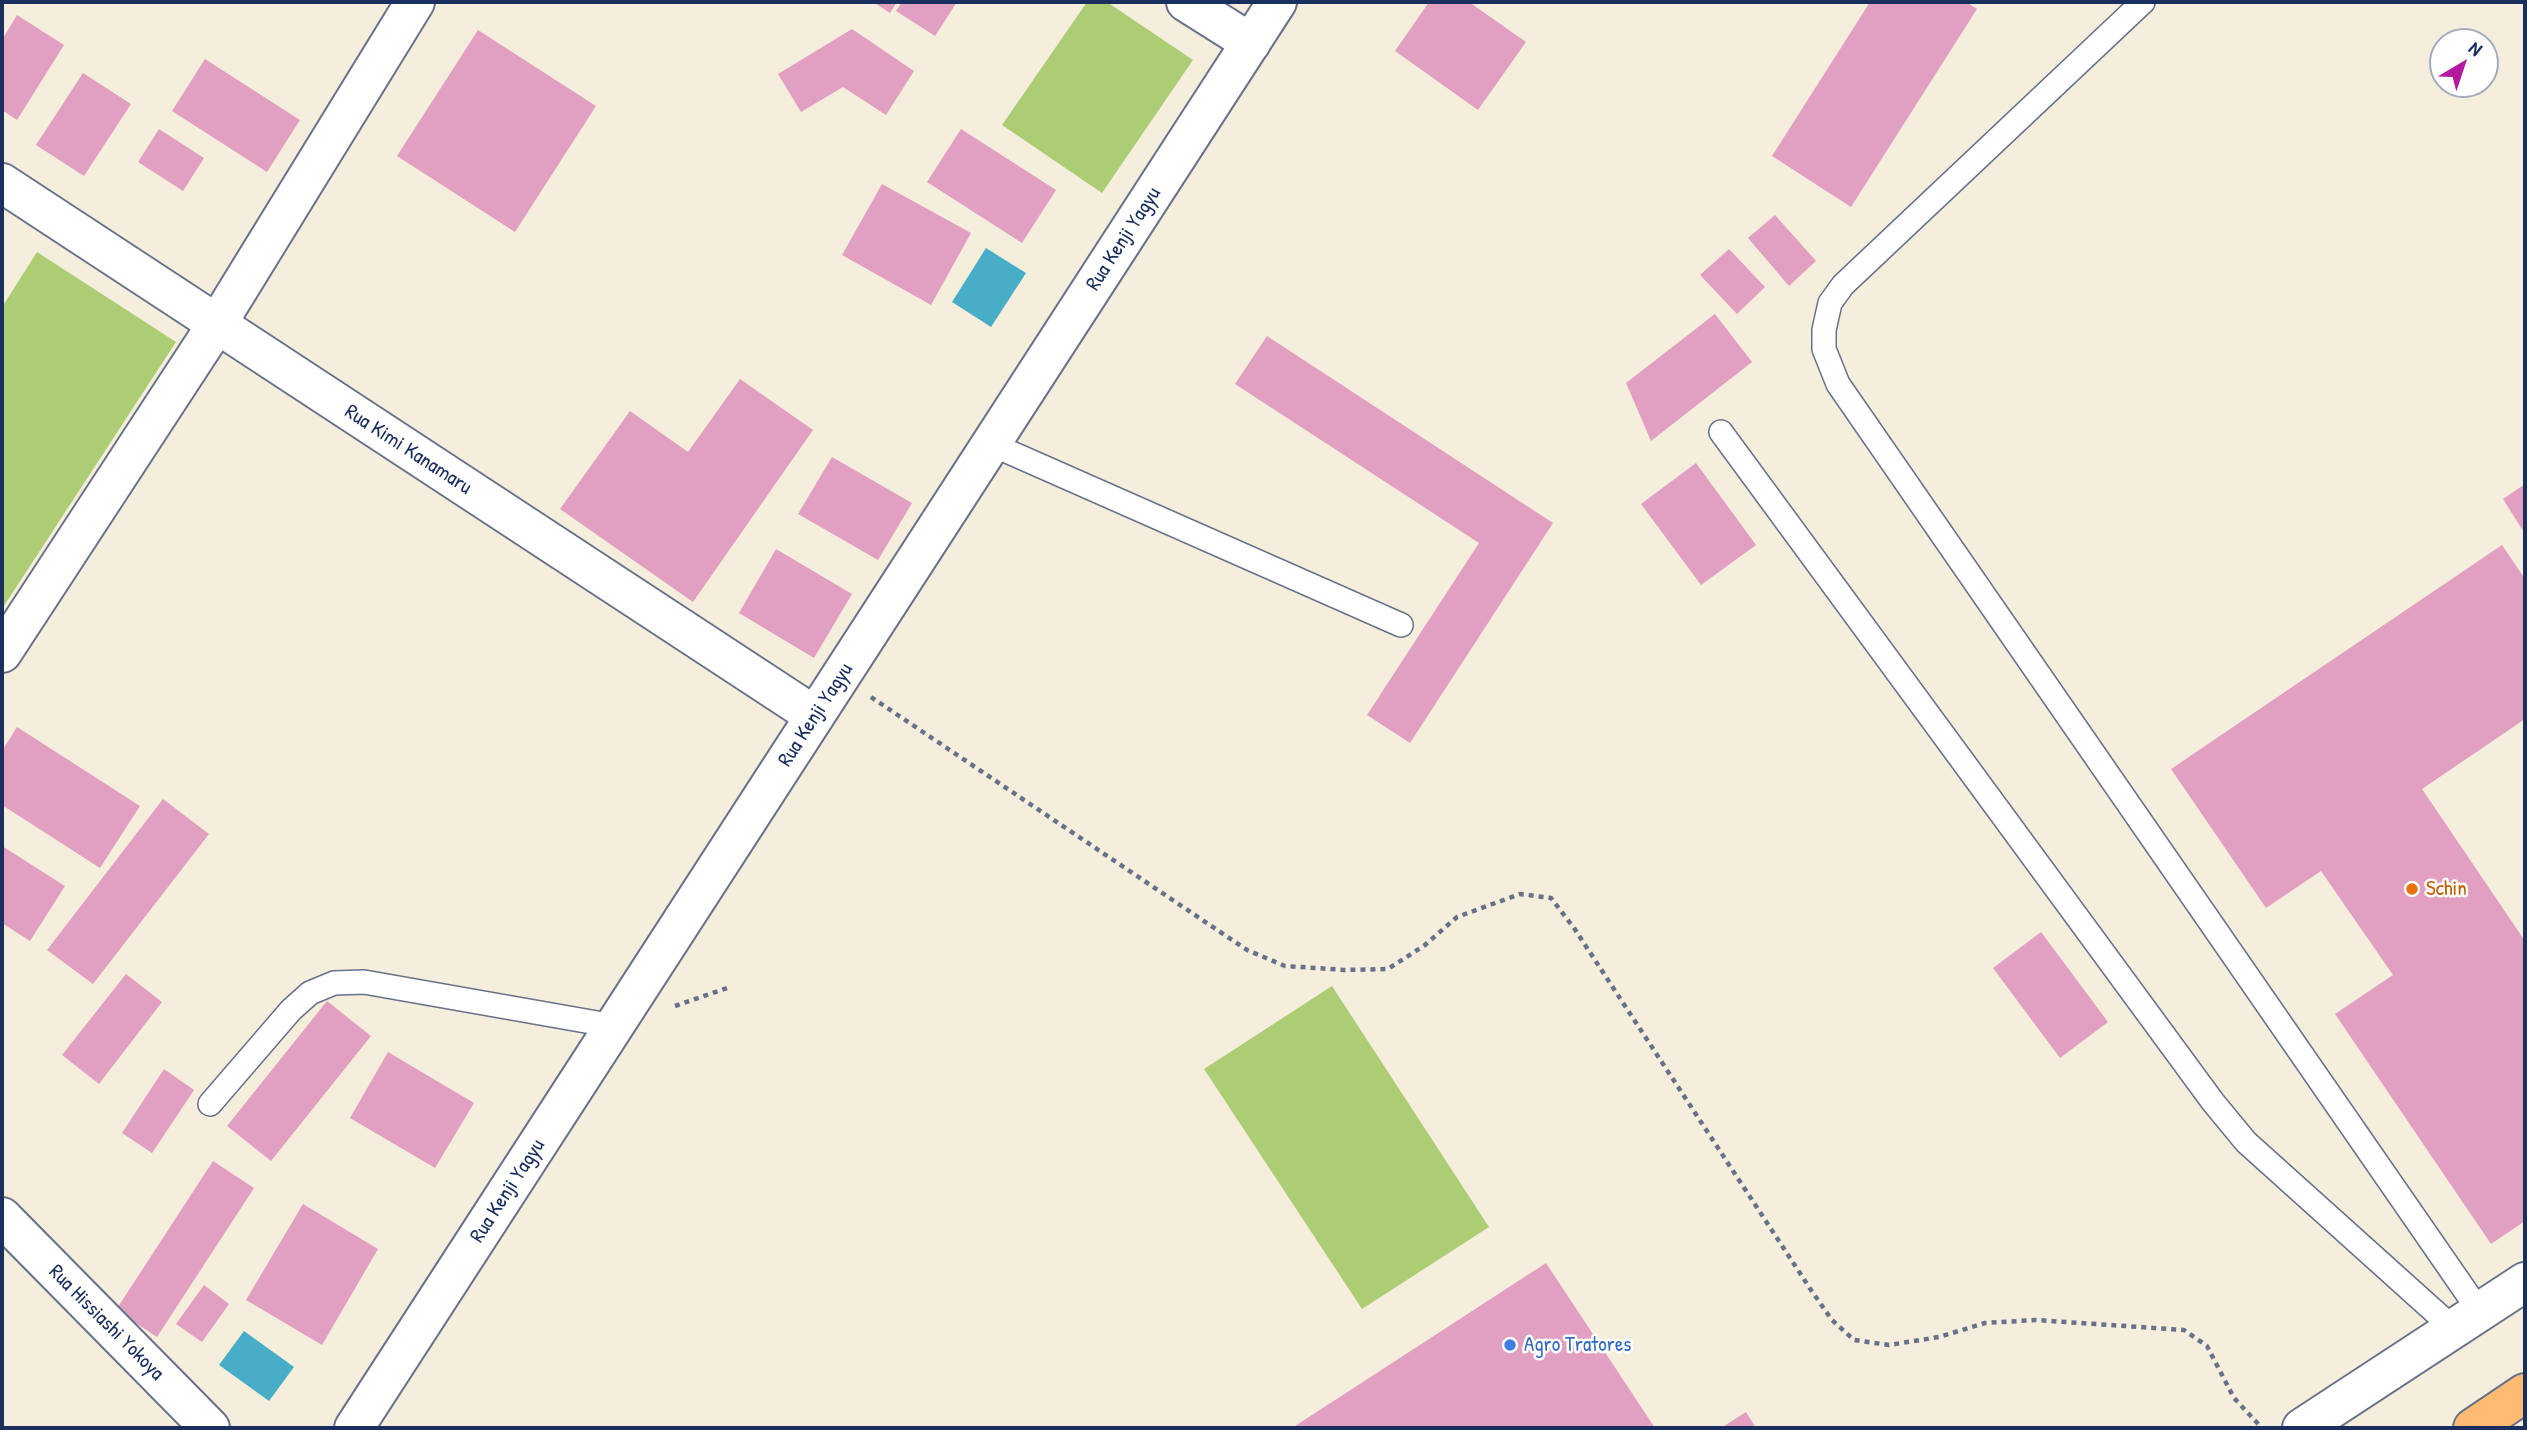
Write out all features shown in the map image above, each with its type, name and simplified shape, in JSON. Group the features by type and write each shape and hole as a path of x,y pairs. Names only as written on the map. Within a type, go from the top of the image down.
{"main road":[{"path":"2473,1428 2525,1393"}],"street":[{"path":"2,653 217,324 415,2"},
{"path":"1186,2 1251,43"},
{"name":"Rua Kenji Yagyu","path":"354,1428 1277,2"},
{"name":"Rua Kimi Kanamaru","path":"2,183 815,716"},
{"name":"Rua Hissiashi Yokoya","path":"2,1217 210,1428"},
{"path":"2302,1428 2525,1282"}],"lane":[{"path":"2143,2 1843,285 1830,303 1824,330 1824,349 1838,384 2467,1320"},
{"path":"1721,432 2229,1122 2246,1142 2283,1176 2467,1320"},
{"path":"991,444 1401,625"},
{"path":"210,1104 291,1010 310,993 334,983 364,982 614,1026"}],"path":[{"path":"840,677 1247,950 1285,966 1345,970 1388,969 1425,945 1457,917 1520,894 1551,898 1811,1290 1832,1320 1854,1340 1889,1345 1938,1337 1985,1323 2036,1320 2184,1330 2207,1346 2234,1398 2262,1428"}],"green space":[{"path":"1087,2 1107,2 1193,60 1102,193 1002,125"},
{"path":"37,252 176,342 2,609 2,307"},
{"path":"1332,986 1489,1227 1362,1309 1204,1069"}],"water":[{"path":"986,248 1026,273 991,327 952,302"},
{"path":"244,1331 294,1367 269,1401 219,1365"}],"building":[{"path":"873,2 897,2 890,13"},
{"path":"902,2 957,2 935,36 896,11"},
{"path":"1429,2 1469,2 1526,42 1478,110 1395,51"},
{"path":"1870,2 1966,2 1977,9 1851,207 1772,156"},
{"path":"17,15 64,45 17,120 2,110 2,40"},
{"path":"852,29 914,71 886,115 843,87 801,112 778,74"},
{"path":"478,30 596,106 515,232 397,156"},
{"path":"205,59 300,120 267,172 172,111"},
{"path":"83,73 131,104 84,176 36,145"},
{"path":"159,129 204,158 183,191 138,162"},
{"path":"961,129 1056,190 1022,243 927,182"},
{"path":"882,184 971,233 931,305 842,255"},
{"path":"1775,215 1816,261 1789,286 1748,238"},
{"path":"1729,249 1765,287 1737,314 1700,275"},
{"path":"1715,314 1752,362 1651,441 1626,383"},
{"path":"1267,336 1553,523 1410,743 1367,715 1479,543 1235,384"},
{"path":"740,379 813,430 693,602 560,509 630,411 688,452"},
{"path":"832,457 912,503 878,560 798,514"},
{"path":"1696,463 1756,545 1701,585 1641,504"},
{"path":"2525,484 2525,534 2503,499"},
{"name":"Schin","path":"2502,545 2525,579 2525,719 2422,789 2525,941 2525,1221 2491,1244 2335,1014 2393,975 2321,871 2266,908 2171,769"},
{"path":"776,549 852,594 814,658 739,613"},
{"path":"17,727 140,806 100,868 2,805 2,751"},
{"path":"163,799 209,834 93,984 47,950"},
{"path":"2,846 65,886 30,941 2,923"},
{"path":"2041,932 2108,1022 2060,1058 1993,968"},
{"path":"126,974 162,1002 99,1084 62,1055"},
{"path":"327,1001 371,1036 271,1161 227,1126"},
{"path":"388,1052 474,1103 435,1168 350,1118"},
{"path":"164,1069 194,1090 152,1153 122,1133"},
{"path":"213,1161 254,1188 157,1337 116,1310"},
{"path":"303,1204 378,1249 322,1345 246,1300"},
{"name":"Agro Tratores","path":"1546,1263 1655,1428 1292,1428"},
{"path":"204,1285 229,1304 202,1342 176,1324"},
{"path":"1746,1412 1756,1428 1721,1428"}],"place":[{"name":"Schin","path":"2412,889"},
{"name":"Agro Tratores","path":"1510,1345"}]}
